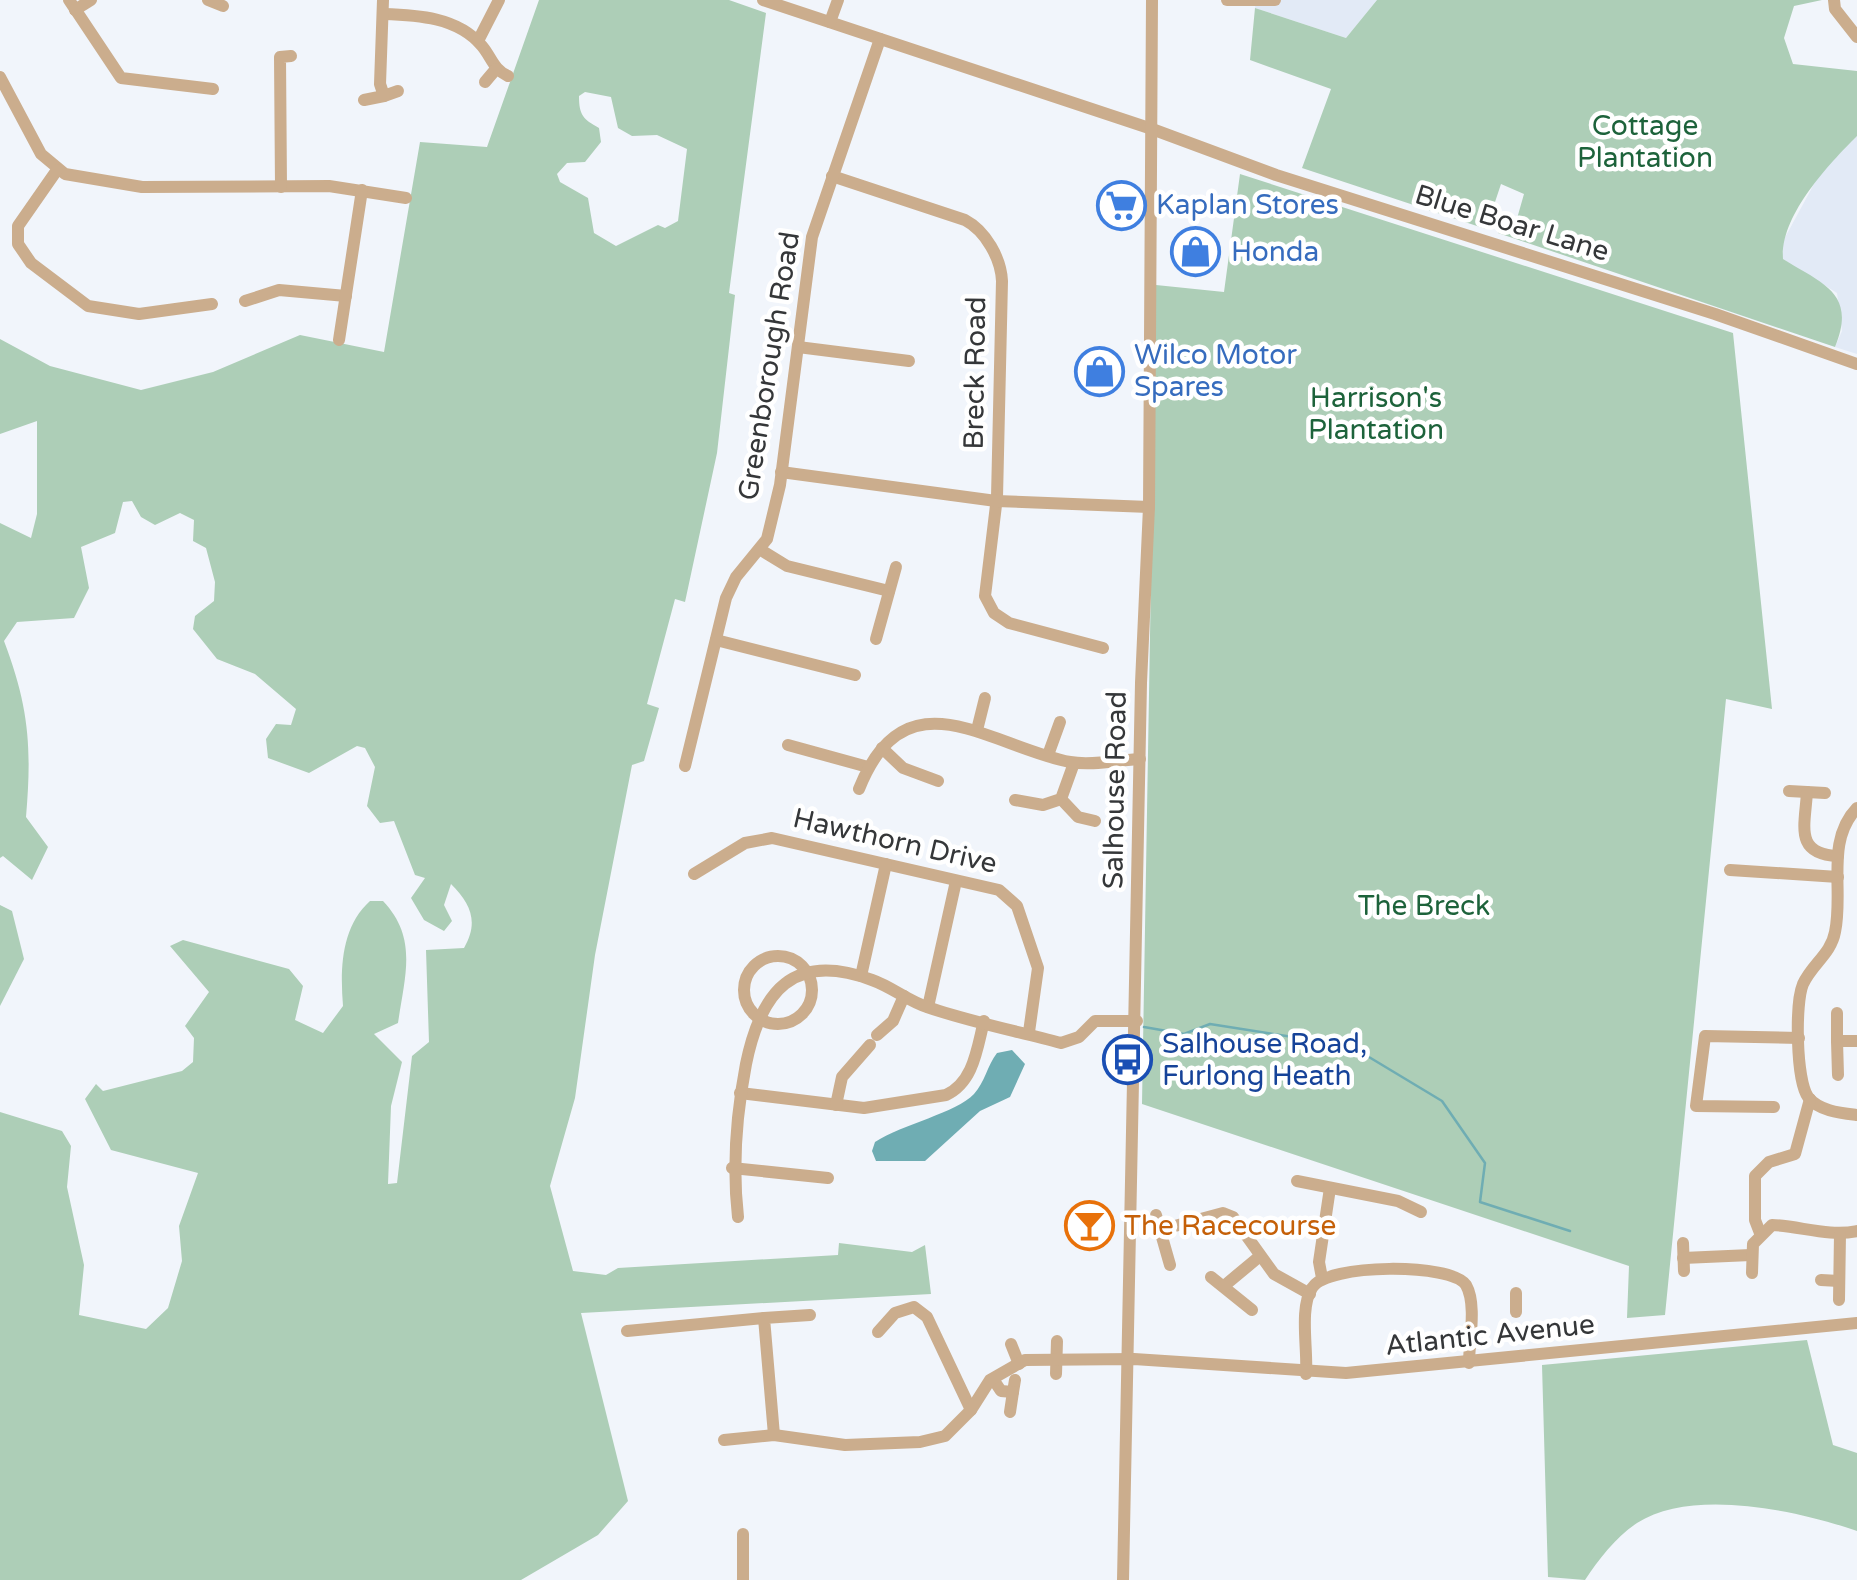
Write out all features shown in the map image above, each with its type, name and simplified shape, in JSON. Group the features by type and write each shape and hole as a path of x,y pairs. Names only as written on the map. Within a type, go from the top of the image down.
{"street":[{"path":"92,0 72,5 121,78 205,84"},
{"path":"478,41 499,0"},
{"name":"Blue Boar Lane","path":"763,0 1152,129 1276,175 1715,314 1857,364"},
{"path":"830,22 838,0"},
{"name":"Salhouse Road","path":"1123,1580 1148,507 1152,0"},
{"path":"1227,0 1275,0"},
{"path":"1834,0 1834,9 1857,37"},
{"path":"384,96 380,84 383,7 443,21 478,41 502,72 485,82"},
{"name":"Greenborough Road","path":"692,758 731,587 761,550 781,472 812,237 880,39"},
{"path":"280,57 281,187"},
{"path":"0,77 42,154 57,170 121,186 362,190 406,198"},
{"path":"364,100 398,91"},
{"path":"57,170 18,226 18,244 31,262 88,306 139,314 212,304"},
{"name":"Breck Road","path":"832,176 965,220 982,232 998,263 996,501 985,585 987,604 1009,623 1094,641"},
{"path":"338,340 362,190"},
{"path":"244,301 279,290 346,296"},
{"path":"798,348 909,362"},
{"path":"781,472 996,501 1148,507"},
{"path":"761,550 787,566 889,591"},
{"path":"876,639 896,566"},
{"path":"716,640 856,675"},
{"path":"977,730 985,698"},
{"path":"788,745 867,778 882,748 894,738 925,724 952,722 1074,763 1140,759"},
{"path":"1048,754 1060,722"},
{"path":"882,748 903,768 938,781"},
{"path":"1061,799 1074,763"},
{"path":"1789,790 1824,793"},
{"path":"1807,792 1805,835 1810,848 1819,855 1838,856"},
{"path":"1015,800 1044,805 1061,799"},
{"path":"1061,799 1078,817 1095,821"},
{"path":"1760,1234 1755,1220 1755,1176 1768,1162 1796,1154 1810,1099 1801,1076 1803,984 1833,942 1838,856 1845,822 1857,808"},
{"name":"Hawthorn Drive","path":"694,874 745,843 764,838 1000,890 1017,906 1039,976 1030,1032"},
{"path":"860,976 886,864"},
{"path":"1730,870 1838,877"},
{"path":"928,1007 956,880"},
{"path":"779,955 792,958 808,972 811,1000 799,1018 778,1024 758,1018 744,993 754,966 779,955"},
{"path":"738,1217 732,1168 740,1093 758,1018 774,989 808,972 860,976 928,1007 1061,1043 1079,1037 1094,1021 1137,1021"},
{"path":"836,1105 842,1077 892,1020 904,996"},
{"path":"1837,1013 1838,1075"},
{"path":"740,1093 864,1108 956,1090 972,1066 984,1021"},
{"path":"1774,1107 1696,1106 1705,1036 1800,1038"},
{"path":"1837,1041 1857,1041"},
{"path":"1810,1099 1838,1113 1857,1114"},
{"path":"732,1168 828,1178"},
{"path":"1296,1181 1398,1202 1421,1212"},
{"path":"1322,1278 1319,1262 1330,1188"},
{"path":"1160,1230 1223,1206 1286,1284 1310,1294"},
{"path":"1156,1216 1170,1265"},
{"path":"1752,1274 1751,1254 1760,1234 1772,1225 1840,1234 1857,1231"},
{"path":"1839,1300 1840,1234"},
{"path":"1683,1243 1684,1265 1751,1254"},
{"path":"1224,1286 1260,1256"},
{"path":"1306,1374 1310,1294 1322,1278 1335,1272 1451,1273 1464,1281 1469,1292 1469,1363"},
{"path":"1211,1277 1252,1310"},
{"path":"1821,1280 1839,1281"},
{"path":"1516,1293 1516,1312"},
{"path":"878,1332 895,1313 914,1307 927,1317 971,1410"},
{"path":"627,1332 810,1314"},
{"path":"764,1318 774,1434"},
{"name":"Atlantic Avenue","path":"1019,1364 1056,1367 1128,1359 1306,1374 1469,1363 1857,1323"},
{"path":"1056,1341 1056,1367"},
{"path":"724,1440 774,1434 844,1445 920,1442 945,1436 971,1410 993,1379 1019,1364 1011,1344"},
{"path":"993,1379 1001,1391 1014,1386 1010,1412"},
{"path":"743,1534 743,1580"}],"shaded area":[{"path":"1256,0 1377,0 1346,38 1255,8"},
{"path":"1857,136 1857,354 1835,347 1842,331 1837,293 1783,259 1782,243 1820,173"}],"green space":[{"path":"539,0 729,0 766,13 729,293 735,295 717,453 685,602 675,599 647,704 659,708 644,761 632,765 595,955 575,1098 550,1186 573,1271 606,1275 618,1268 838,1255 839,1243 912,1252 925,1245 931,1294 581,1313 628,1501 598,1535 521,1580 0,1580 0,1112 62,1131 71,1146 67,1187 84,1265 79,1315 146,1329 168,1308 182,1261 179,1226 198,1173 111,1150 85,1099 96,1084 103,1091 182,1071 193,1062 194,1038 185,1026 209,992 170,946 183,940 289,969 303,986 295,1020 323,1033 343,1006 344,949 353,923 370,901 383,901 401,929 406,958 398,1023 374,1034 402,1062 391,1106 388,1184 397,1183 412,1056 429,1042 426,950 464,948 472,922 468,906 451,884 444,905 452,921 444,931 424,920 411,898 425,878 415,875 394,821 380,823 367,806 375,767 365,748 357,746 309,773 268,758 266,739 276,724 291,725 296,709 255,674 217,659 193,629 195,616 214,601 215,582 206,548 193,541 194,520 180,513 155,525 141,517 132,501 123,502 115,533 81,547 89,588 74,618 17,622 4,641 19,686 27,728 26,817 48,847 32,880 3,856 0,858 0,523 31,538 37,514 37,421 0,434 0,339 50,366 141,390 213,372 300,335 384,352 420,142 487,147","holes":["585,92 611,97 618,128 632,136 657,135 687,149 678,221 665,228 658,225 616,246 594,233 588,198 560,182 557,174 567,163 585,162 601,142 599,128 581,112 579,96"]},
{"name":"Cottage Plantation","path":"1377,0 1822,0 1794,6 1784,38 1793,64 1857,71 1857,136 1820,176 1797,209 1784,243 1783,259 1823,284 1839,302 1841,329 1835,347 1498,233 1501,226 1514,229 1524,194 1501,184 1486,229 1302,168 1331,89 1250,60 1255,8 1346,38"},
{"path":"1240,174 1733,333 1772,709 1726,699 1665,1315 1627,1318 1629,1266 1142,1104 1156,285 1224,292"},
{"path":"0,905 12,911 24,959 0,1006"},
{"path":"1807,1340 1833,1445 1857,1453 1857,1531 1777,1510 1716,1504 1687,1506 1660,1512 1637,1523 1608,1549 1585,1580 1548,1577 1542,1365"}],"water":[{"path":"1012,1050 1025,1064 1010,1097 980,1111 925,1161 876,1161 872,1151 875,1142 966,1101 978,1089 997,1053"}],"waterway":[{"path":"1144,1027 1184,1034 1210,1024 1293,1037"},
{"path":"1296,1037 1349,1045 1442,1101 1485,1163 1480,1202 1570,1231"}],"place":[{"name":"Kaplan Stores","path":"1121,205"},
{"name":"Honda","path":"1196,252"},
{"name":"Wilco Motor Spares","path":"1099,371"},
{"name":"Salhouse Road, Furlong Heath","path":"1127,1060"},
{"name":"The Racecourse","path":"1089,1226"}],"park label":[{"name":"Harrison's Plantation","path":"1376,414"},
{"name":"The Breck","path":"1424,906"}]}
